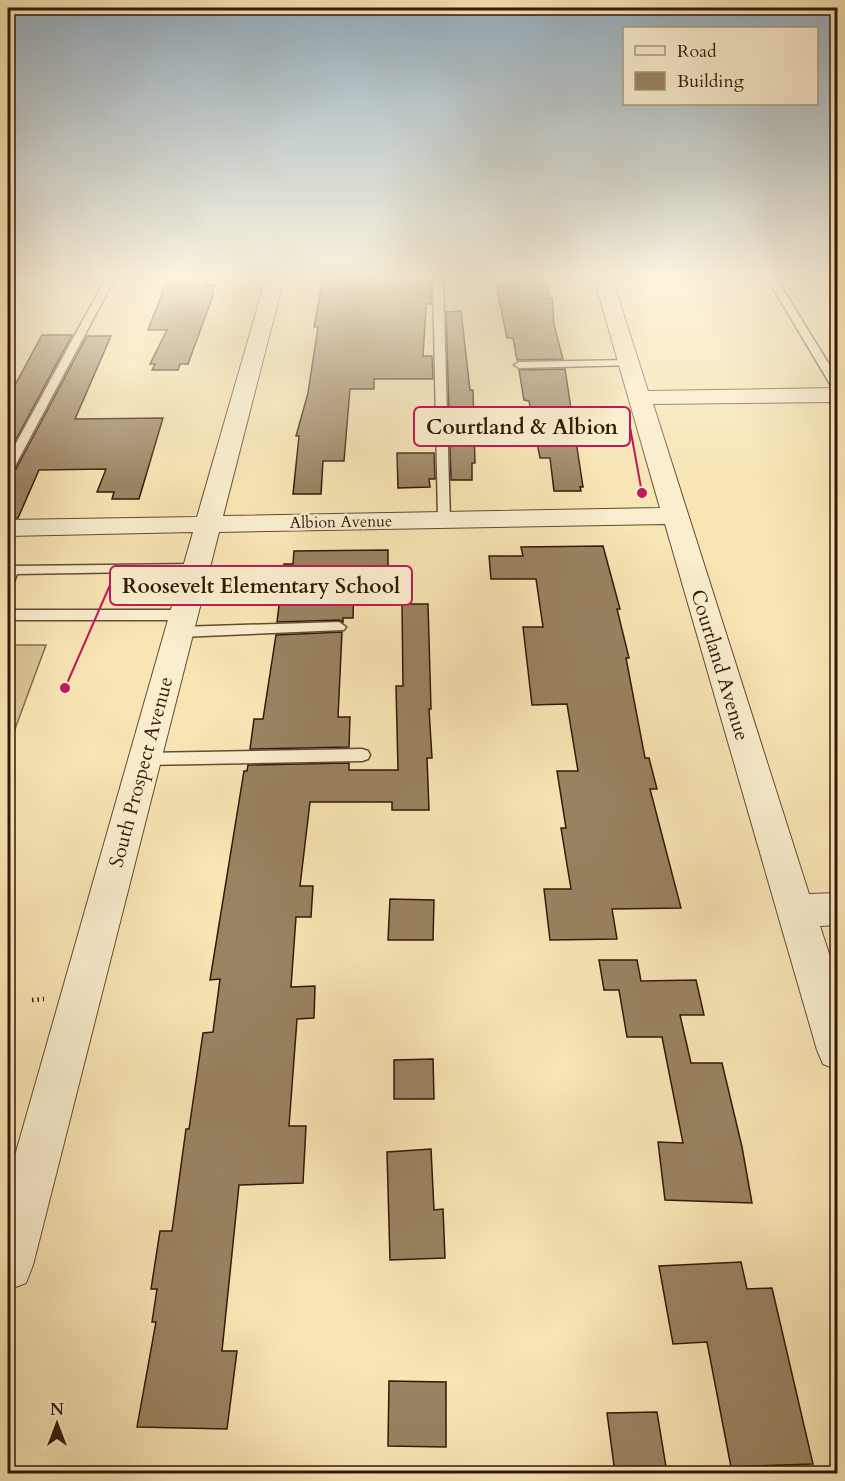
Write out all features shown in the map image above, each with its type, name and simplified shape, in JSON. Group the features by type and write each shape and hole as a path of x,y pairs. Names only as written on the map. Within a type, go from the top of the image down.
{"street":[{"name":"South Prospect Avenue","path":"8,1265 256,347"},
{"name":"Courtland Avenue","path":"625,347 674,516 837,1050"},
{"path":"640,398 837,395"},
{"name":"Albion Avenue","path":"8,528 674,516"},
{"path":"795,910 837,909"}],"lane":[{"path":"8,468 74,347"},
{"path":"440,347 444,520"},
{"path":"812,347 837,389"},
{"path":"519,365 630,363"},
{"path":"8,580 12,570 196,568"},
{"path":"8,615 182,624 339,627"},
{"path":"145,759 362,754"}],"shaded area":[{"path":"8,645 46,645 8,748"}],"building":[{"path":"35,347 65,347 8,454 8,398"},
{"path":"81,347 106,347 75,419 163,418 139,499 112,499 114,492 97,492 106,469 39,470 18,518 8,518 8,474 16,469"},
{"path":"158,347 194,347 188,364 180,364 178,370 152,370 155,364 150,364"},
{"path":"315,347 424,347 423,356 432,356 433,379 374,379 374,389 350,389 344,461 323,461 321,494 293,494 299,436 296,436 308,393"},
{"path":"447,347 465,347 470,390 473,390 475,463 472,463 472,480 451,480"},
{"path":"515,347 560,347 563,359 517,360"},
{"path":"565,369 583,487 580,487 581,491 554,491 550,458 540,458 529,401 524,400 519,370"},
{"path":"397,453 434,453 435,479 429,479 430,487 398,488"},
{"path":"603,546 620,609 617,609 629,658 626,658 645,758 649,758 657,789 650,789 681,908 612,909 617,939 550,940 544,889 571,889 561,828 566,828 557,771 578,771 567,704 532,705 523,627 543,627 536,579 491,579 489,556 523,556 521,547"},
{"path":"388,550 388,578 354,579 353,618 343,618 343,622 339,620 277,622 284,564 293,564 294,551"},
{"path":"402,604 428,604 432,758 427,758 429,810 392,810 392,802 310,802 300,886 313,886 311,917 296,917 291,987 315,986 314,1018 297,1019 289,1126 306,1126 303,1183 239,1185 222,1351 237,1351 227,1429 137,1427 156,1322 152,1322 157,1289 151,1289 160,1231 172,1231 186,1129 189,1129 203,1033 213,1032 220,979 210,980 244,771 247,771 248,765 349,763 349,770 398,770 396,686 403,686"},
{"path":"342,632 338,717 350,717 349,747 250,749 254,719 263,719 276,635"},
{"path":"390,899 434,900 433,940 388,940"},
{"path":"599,960 637,960 641,981 696,980 704,1015 680,1015 691,1063 722,1063 742,1147 752,1203 665,1200 658,1142 683,1143 662,1037 627,1037 619,990 604,990"},
{"path":"433,1059 434,1099 394,1099 394,1060"},
{"path":"431,1149 434,1210 443,1209 445,1258 390,1260 387,1152"},
{"path":"741,1262 747,1289 772,1288 813,1464 731,1467 707,1342 673,1344 659,1266"},
{"path":"389,1381 446,1382 446,1447 388,1446"},
{"path":"657,1412 667,1473 615,1473 607,1413"}],"place":[{"name":"Courtland & Albion","path":"642,493"},
{"name":"Roosevelt Elementary School","path":"65,688"}]}
